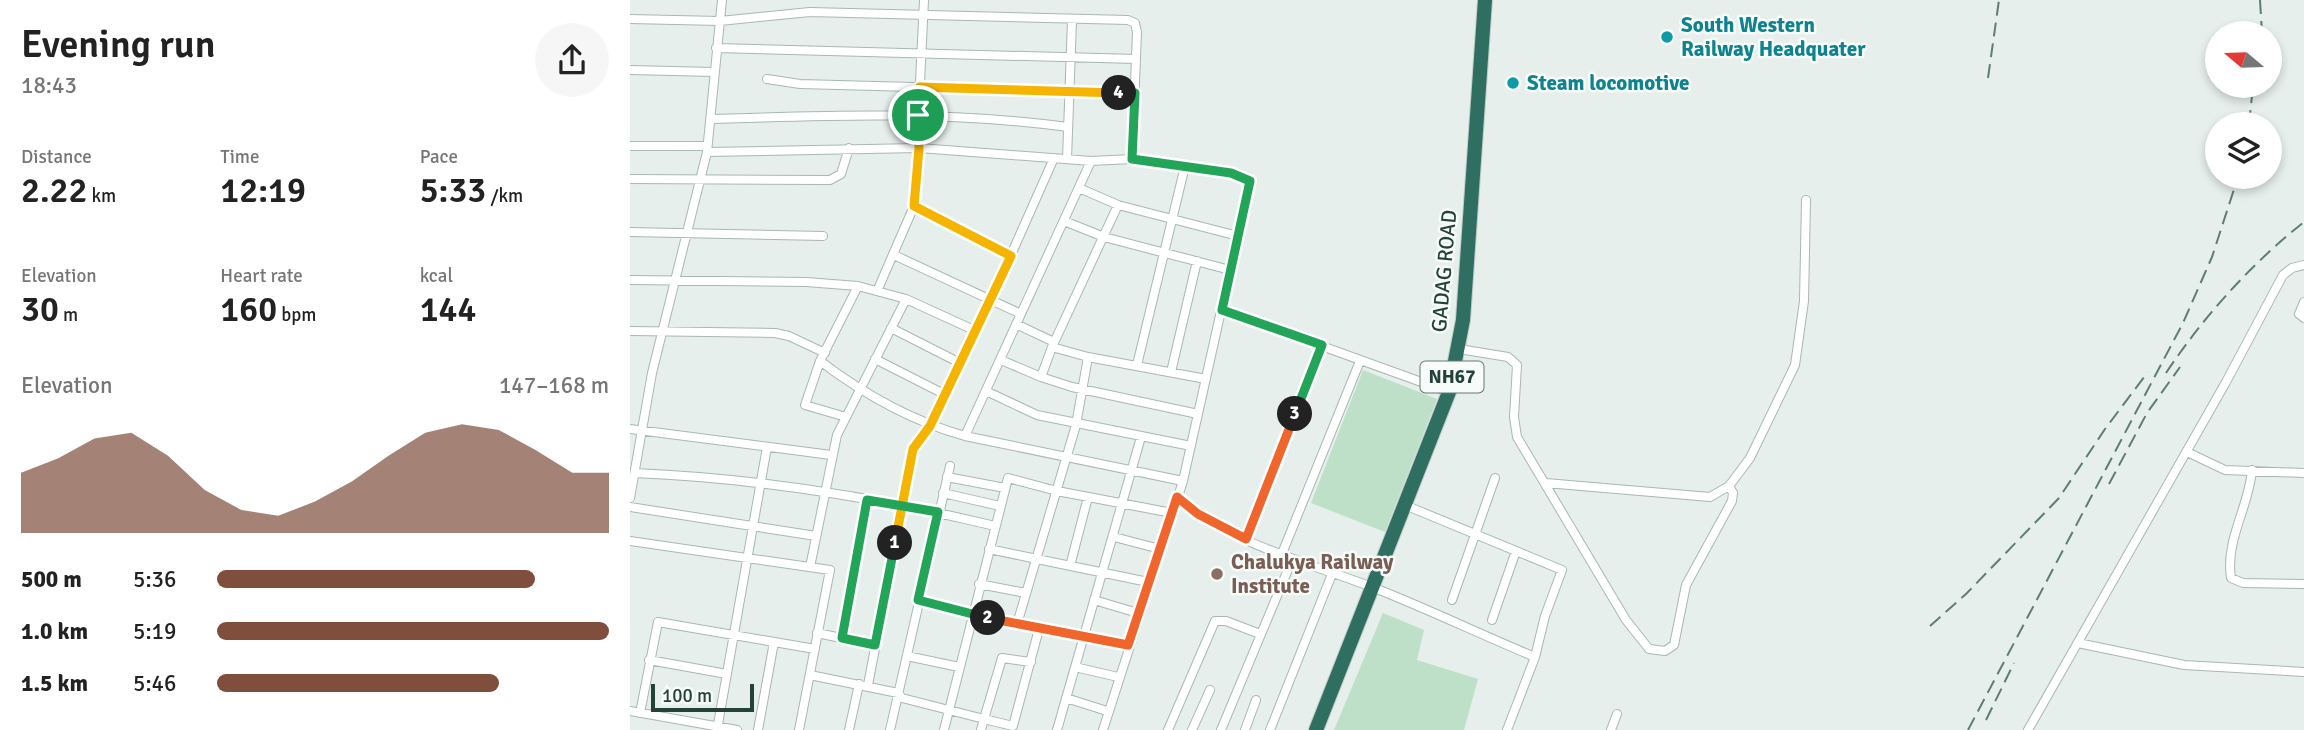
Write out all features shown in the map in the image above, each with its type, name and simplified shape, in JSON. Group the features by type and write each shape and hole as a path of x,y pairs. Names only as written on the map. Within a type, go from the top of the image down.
{"highway":[{"name":"GADAG ROAD","path":"1324,730 1449,392 1463,320 1485,0"},
{"name":"GADAG ROAD","path":"1316,730 1443,432 1465,350 1493,0"}],"street":[{"path":"630,498 635,473 634,457 707,149 722,0"},
{"path":"878,289 914,206 919,148 920,53 924,0"},
{"path":"630,19 719,21 810,12 1135,23 1132,159"},
{"path":"1067,159 1072,20"},
{"path":"716,48 1136,59"},
{"path":"630,70 715,72"},
{"path":"767,79 800,84 1135,93"},
{"path":"712,119 918,115 1017,120 1068,127"},
{"path":"630,146 707,149 919,148 1091,161 1132,159 1231,173 1250,181 1183,481 1138,613 1103,730"},
{"path":"630,179 836,179 845,167 849,148"},
{"path":"849,730 875,645 913,449 930,426 991,300 1054,158"},
{"path":"965,436 1091,161"},
{"path":"1137,365 1185,166"},
{"path":"1079,188 1118,205 1238,236"},
{"path":"1546,483 1710,497 1729,486 1750,458 1795,365 1804,301 1806,200"},
{"path":"1041,377 1053,344 1118,205"},
{"path":"914,206 1011,256"},
{"path":"1064,221 1104,237 1230,270"},
{"path":"630,232 823,236"},
{"path":"894,255 1021,314"},
{"path":"1171,372 1197,261"},
{"path":"2028,730 2187,452 2283,275 2304,265"},
{"path":"630,280 806,282 858,286 878,289 906,299 976,331"},
{"path":"846,418 804,405 820,361 858,286"},
{"path":"810,567 831,455 858,390 906,299"},
{"path":"2304,302 2299,314 2304,318"},
{"path":"1222,310 1449,392"},
{"path":"1016,324 1053,344 1088,357 1206,379"},
{"path":"891,328 960,363"},
{"path":"630,331 782,334 825,353"},
{"path":"1246,539 1322,345"},
{"path":"1465,350 1508,357 1517,365 1514,427 1626,620 1643,644 1657,650 1670,648 1677,639 1686,585 1732,501 1733,494 1729,486"},
{"path":"1017,624 1076,425 1088,357"},
{"path":"875,359 944,394"},
{"path":"1001,360 1041,377 1083,390 1198,414"},
{"path":"820,361 858,390 930,426 1066,459 1183,481"},
{"path":"1281,556 1360,361"},
{"path":"986,391 1037,415 1076,425 1191,446"},
{"path":"630,429 831,455"},
{"path":"1057,730 1141,437"},
{"path":"717,728 767,447"},
{"path":"2187,452 2213,467 2304,473"},
{"path":"890,730 950,466"},
{"path":"2252,470 2250,494 2236,524 2231,578 2244,583 2304,584"},
{"path":"635,473 692,474 902,505 995,526"},
{"path":"947,477 1005,488"},
{"path":"944,730 971,614 1008,478 1057,491 1172,513"},
{"path":"1452,600 1495,478"},
{"path":"943,493 1000,506"},
{"path":"1070,566 1088,497"},
{"path":"1177,497 1198,514 1281,556 1376,589 1535,657"},
{"path":"842,638 867,500"},
{"path":"630,507 816,536"},
{"path":"1412,508 1557,567 1563,573 1545,616 1535,657 1507,730"},
{"path":"1114,537 1160,549"},
{"path":"630,541 830,570 799,730"},
{"path":"989,549 1148,582"},
{"path":"1492,620 1516,551"},
{"path":"1221,730 1292,560"},
{"path":"1270,730 1332,574"},
{"path":"979,584 1026,593"},
{"path":"918,600 1039,629 1128,645"},
{"path":"1094,600 1138,613"},
{"path":"1168,730 1215,621 1226,621 1260,634"},
{"path":"640,713 658,622 814,649"},
{"path":"810,675 898,693 902,698 1013,728 1039,629"},
{"path":"817,633 875,645"},
{"path":"758,730 774,642"},
{"path":"2078,643 2163,662 2304,672"},
{"path":"907,656 959,667"},
{"path":"981,730 1002,658 1031,662"},
{"path":"649,660 727,674"},
{"path":"1074,667 1118,677"},
{"path":"1192,730 1210,690"},
{"path":"1066,698 1107,711"},
{"path":"1245,730 1256,700"},
{"path":"630,711 737,730"},
{"path":"1611,730 1617,714"},
{"path":"680,730 682,720"}],"green space":[{"path":"1363,370 1437,399 1385,532 1311,503"},
{"path":"1383,613 1424,630 1417,660 1478,679 1464,730 1334,730"}],"railway":[{"path":"1988,78 1999,0"},
{"path":"2260,0 2261,21"},
{"path":"2250,112 2252,98"},
{"path":"1968,730 2183,323 2212,257 2234,189"},
{"path":"2166,373 2196,331 2229,292 2265,255 2304,222"},
{"path":"2109,484 2147,413 2180,367"},
{"path":"1930,626 1966,594 2059,498 2105,429 2148,372"},
{"path":"1986,720 2014,663"}],"place":[{"name":"South Western Railway Headquater","path":"1667,37"},
{"name":"Steam locomotive","path":"1513,83"},
{"name":"Chalukya Railway Institute","path":"1217,574"}],"route":[{"path":"918,115 919,148 914,206 1011,256 930,426 913,449 902,505 889,575 875,645 842,638 867,500 902,505 938,512 918,600 1039,629 1128,645 1177,497 1198,514 1246,539 1322,345 1222,310 1250,181 1231,173 1132,159 1135,93 920,87 918,115"}]}
